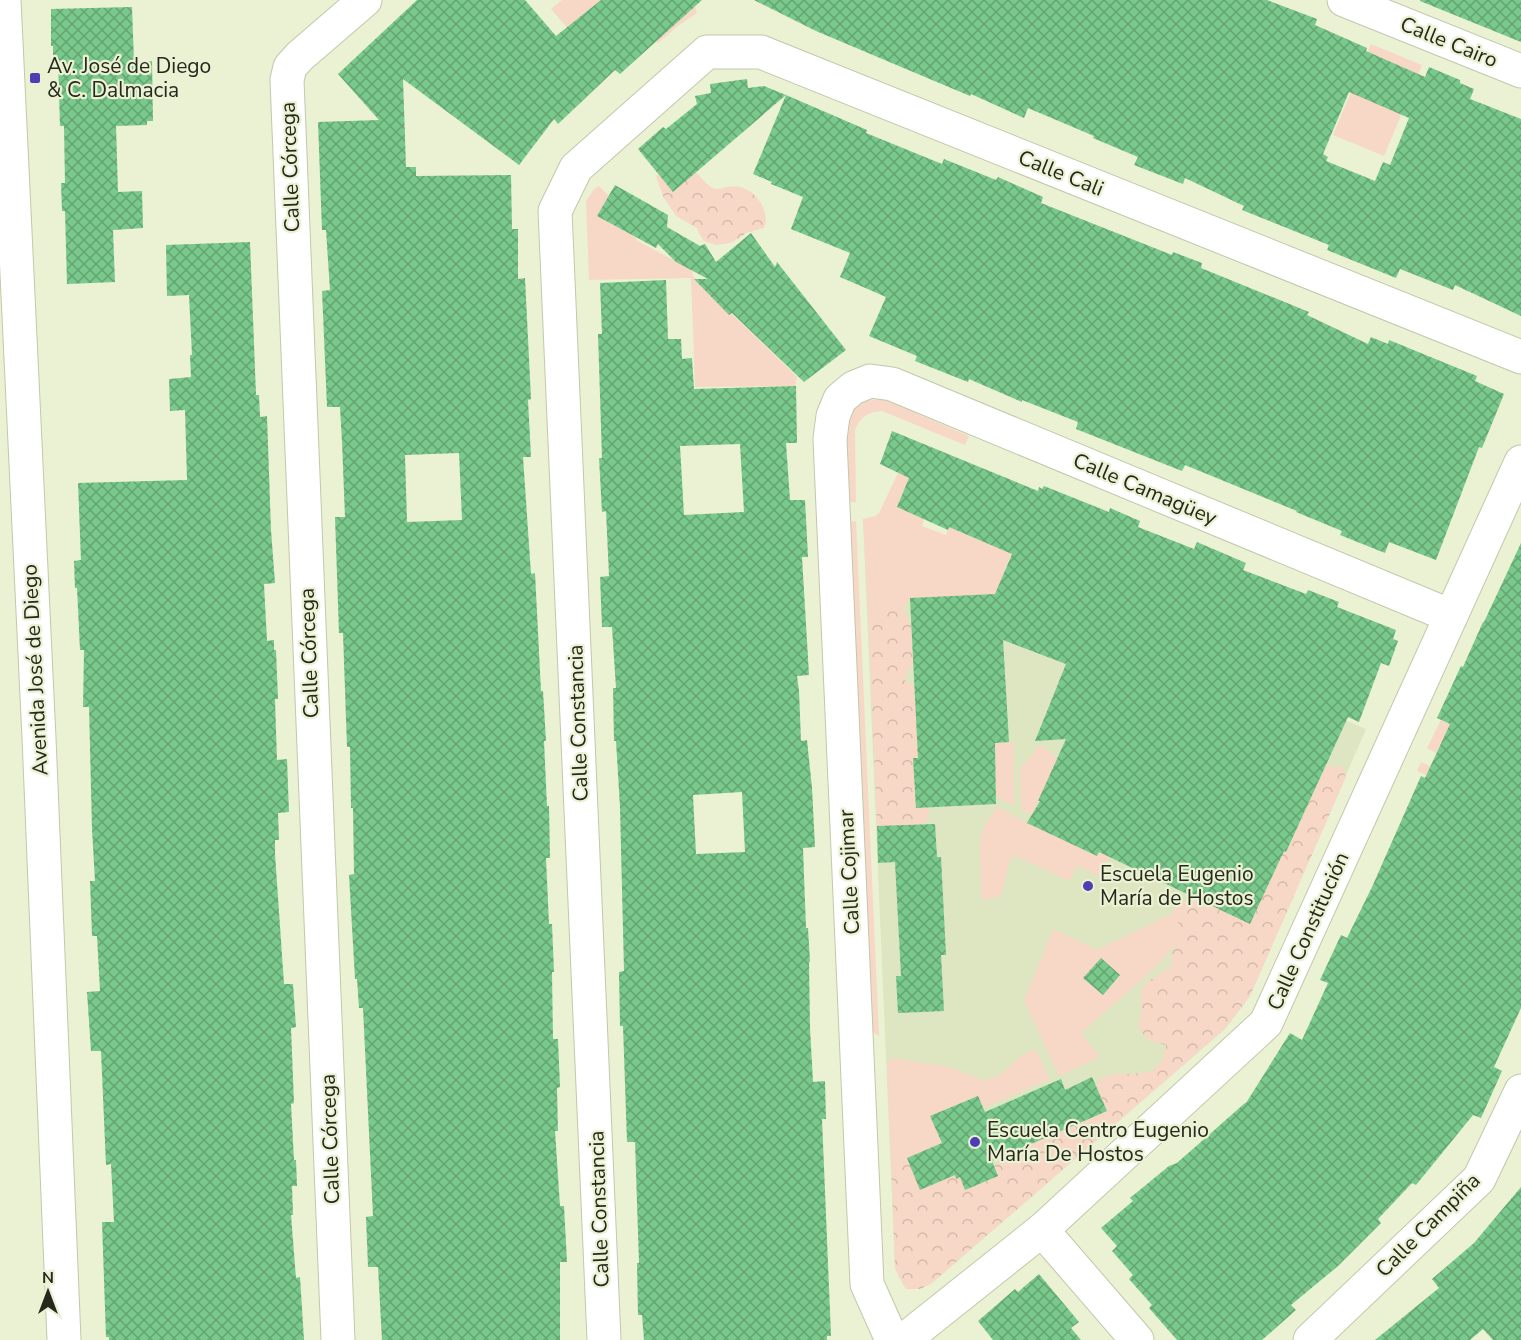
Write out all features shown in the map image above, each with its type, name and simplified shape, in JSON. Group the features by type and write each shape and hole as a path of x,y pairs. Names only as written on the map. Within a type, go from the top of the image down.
{"street":[{"name":"Avenida José de Diego","path":"4,0 64,1340"},
{"name":"Calle Córcega","path":"338,1340 287,80 290,67 300,56 365,0"},
{"name":"Calle Cairo","path":"1344,0 1521,71"},
{"name":"Calle Cali","path":"618,130 707,52 761,52 1521,357"},
{"name":"Calle Constancia","path":"604,1340 555,211 576,168 618,130"},
{"name":"Calle Camagüey","path":"840,399 853,388 870,381 892,384 1451,616"},
{"name":"Calle Cojimar","path":"840,399 832,416 830,439 867,1284 892,1340"},
{"name":"Calle Constitución","path":"904,1340 1042,1230 1266,1023 1521,462"},
{"name":"Calle Campiña","path":"1310,1340 1479,1179 1521,1091"},
{"path":"1042,1230 1137,1340"}],"shaded area":[{"name":"Escuela Eugenio María de Hostos","path":"863,519 1366,729 1250,996 1225,1029 932,1283 920,1289 906,1289 895,1268"}],"green space":[{"path":"562,0 629,0 695,6 697,13 658,43 622,2 598,2 570,25 596,61 551,9"},
{"path":"1371,44 1422,65 1384,156 1333,135"},
{"path":"695,172 713,188 733,186 752,193 762,205 766,220 764,228 746,233 731,243 716,245 704,241 697,228 676,216 663,196 656,176 659,174 675,191"},
{"path":"599,186 609,196 597,216 683,265 686,260 692,275 797,377 795,386 695,387 691,278 589,280 586,201 594,189"},
{"path":"881,399 969,436 965,445 882,411 869,414 859,422 855,430 856,502 845,503 847,417 861,403"},
{"path":"898,473 909,478 897,507 924,519 922,526 946,535 966,483 1000,549 1026,486 1037,492 1005,569 1049,588 1000,594 910,598 903,608 892,607 868,614 863,519 879,513"},
{"path":"856,521 879,1036 867,1028 847,522"},
{"path":"892,607 903,608 911,625 913,662 904,680 915,687 924,757 913,758 916,807 928,807 928,814 922,824 913,826 877,826 868,614"},
{"path":"1441,720 1521,757 1506,813 1417,771 1421,762 1430,766 1429,771 1446,732 1436,753 1427,748"},
{"path":"1014,743 1014,806 996,797 995,754 928,747"},
{"path":"1040,744 1083,779 1048,780 1032,815 1021,809 1020,769"},
{"path":"1326,766 1342,767 1346,777 1250,996 1225,1029 932,1283 920,1289 906,1289 895,1268 891,1159 907,1158 920,1189 955,1175 956,1179 960,1177 966,1190 998,1176 994,1167 1002,1157 1107,1111 1096,1085 1104,1077 1113,1074 1153,1071 1163,1059 1166,1045 1148,1040 1139,1028 1141,990 1147,982 1172,966 1175,948 1186,932 1171,914 1181,902 1198,899 1250,923 1272,877 1242,861 1256,838 1286,852"},
{"path":"996,806 1097,856 1101,847 1112,852 1099,876 1077,866 1069,881 1014,855 1008,866 1002,892 998,897 984,900 981,895 980,838"},
{"path":"1171,914 1186,932 1154,969 1081,1033 1100,1057 1059,1076 1024,1000 1053,929 1097,950"},
{"path":"1035,1049 1050,1079 983,1108 977,1096 931,1116 942,1143 907,1158 891,1159 887,1065 890,1058 946,1066 985,1081 1000,1075 1022,1055"}],"building":[{"path":"417,0 525,0 556,36 601,0 702,0 620,74 615,70 558,124 554,119 519,165 403,79 406,167 416,167 416,176 511,175 512,229 518,229 518,279 525,278 531,399 528,400 531,457 523,457 531,574 535,573 546,741 544,741 550,858 546,858 554,972 552,972 553,1039 558,1039 560,1087 557,1088 558,1131 555,1131 560,1206 564,1206 567,1262 560,1262 560,1340 382,1340 378,1267 368,1267 366,1217 373,1216 363,1008 359,1008 357,979 355,979 349,875 354,874 353,808 351,808 350,747 347,747 343,633 339,633 335,517 345,517 342,442 340,407 327,407 322,291 330,290 326,230 322,230 318,122 379,120 338,74","holes":["459,453 462,520 407,522 405,455"]},
{"path":"754,0 1267,0 1317,19 1315,25 1425,77 1429,67 1460,80 1460,83 1474,89 1470,99 1521,119 1521,316 1455,285 1453,290 1400,269 1396,278 1327,250 1329,245 1242,210 1244,206 1185,178 1183,184 1134,165 1138,157 1093,138 1094,136 1028,108 1024,118 816,31","holes":["1349,92 1409,118 1390,165 1383,162 1375,181 1326,161 1328,157 1323,154"]},
{"path":"1521,0 1521,42 1420,1"},
{"path":"132,7 134,62 152,61 153,121 147,121 147,125 116,126 118,192 142,191 143,228 113,230 115,282 67,284 65,211 62,211 61,183 65,183 64,126 60,126 58,63 53,66 51,9"},
{"path":"747,79 748,88 764,86 786,95 673,192 638,149 663,127 666,129 697,104 695,96 711,93 710,84"},
{"path":"786,95 867,130 866,133 942,164 944,159 996,180 998,177 1043,197 1041,203 1172,255 1173,252 1202,263 1201,268 1309,312 1307,315 1368,344 1371,337 1388,344 1389,340 1477,376 1475,381 1504,394 1482,448 1479,447 1436,560 1389,542 1385,553 1340,535 1342,531 1297,511 1185,465 1182,471 1076,429 1078,422 1022,400 1022,402 969,379 968,382 915,361 917,356 869,336 886,297 840,277 850,253 791,229 803,197 753,174"},
{"path":"615,185 668,215 667,227 700,246 705,244 716,262 751,233 775,267 777,262 846,350 804,382 732,313 729,315 694,279 708,279 676,262 658,244 656,248 597,216"},
{"path":"250,242 256,395 259,395 260,417 267,416 275,583 264,584 267,641 274,640 274,650 276,650 277,760 287,759 289,812 278,813 279,840 275,840 275,854 284,984 293,984 296,1027 291,1028 294,1103 291,1104 297,1186 292,1186 293,1215 291,1215 296,1278 300,1277 304,1340 109,1340 109,1337 106,1337 102,1222 114,1222 111,1164 106,1165 101,1051 91,1051 87,992 100,991 97,936 92,936 90,881 95,881 89,707 83,707 84,650 80,650 77,588 75,588 74,561 81,560 78,483 187,480 185,410 170,411 169,379 191,377 189,295 167,296 166,245"},
{"path":"666,280 668,339 681,339 682,359 692,358 694,389 796,386 797,443 786,443 790,500 805,500 808,557 802,557 809,675 797,676 801,741 807,740 815,847 803,848 806,928 808,928 810,962 813,1082 825,1081 826,1119 822,1119 831,1336 827,1336 827,1340 644,1340 642,1315 638,1315 637,1263 639,1263 635,1142 627,1142 623,1026 620,1026 619,972 624,971 620,807 616,741 614,741 613,688 616,688 612,627 602,627 600,577 609,576 606,511 602,512 599,458 602,458 598,334 602,334 600,283","holes":["740,444 744,512 684,515 680,446","742,792 745,852 696,854 693,795"]},
{"path":"892,431 1038,491 1039,487 1042,489 1044,486 1109,512 1110,508 1140,521 1138,527 1194,549 1197,542 1246,563 1243,570 1306,594 1308,590 1339,602 1337,607 1396,630 1393,639 1398,641 1389,666 1381,663 1359,722 1348,717 1250,924 1099,852 1097,856 1027,823 1040,801 1038,801 1066,739 1035,741 1066,664 1003,640 1009,742 995,743 996,804 916,808 913,758 918,758 910,598 995,594 1012,554 949,527 948,530 897,507 909,478 880,464"},
{"path":"1521,543 1521,1008 1494,1067 1502,1071 1481,1118 1473,1115 1416,1185 1412,1183 1378,1219 1381,1223 1338,1266 1291,1305 1296,1310 1262,1340 1177,1340 1149,1308 1152,1305 1129,1279 1133,1275 1112,1251 1117,1246 1101,1228 1133,1201 1130,1198 1169,1166 1177,1163 1246,1103 1290,1033 1302,1040 1328,983 1320,980 1341,935 1347,938 1421,776 1425,778 1450,724 1437,718"},
{"path":"935,824 937,857 941,857 946,955 941,955 944,1011 898,1013 896,976 901,976 895,862 878,863 877,826"},
{"path":"1101,958 1120,975 1103,995 1083,978"},
{"path":"1092,1077 1107,1111 992,1161 998,1176 965,1190 960,1177 956,1179 955,1175 920,1190 907,1158 942,1143 930,1116 978,1096 985,1112 1061,1079 1065,1090"},
{"path":"1521,1187 1521,1340 1493,1340 1483,1329 1470,1340 1375,1340 1439,1288 1432,1279 1474,1243"},
{"path":"1039,1274 1079,1322 1071,1328 1081,1340 993,1340 978,1321 1015,1289 1018,1292"}],"place":[{"name":"Av. José de Diego & C. Dalmacia","path":"35,78"},
{"name":"Escuela Eugenio María de Hostos","path":"1088,886"},
{"name":"Escuela Centro Eugenio María De Hostos","path":"975,1142"}]}
